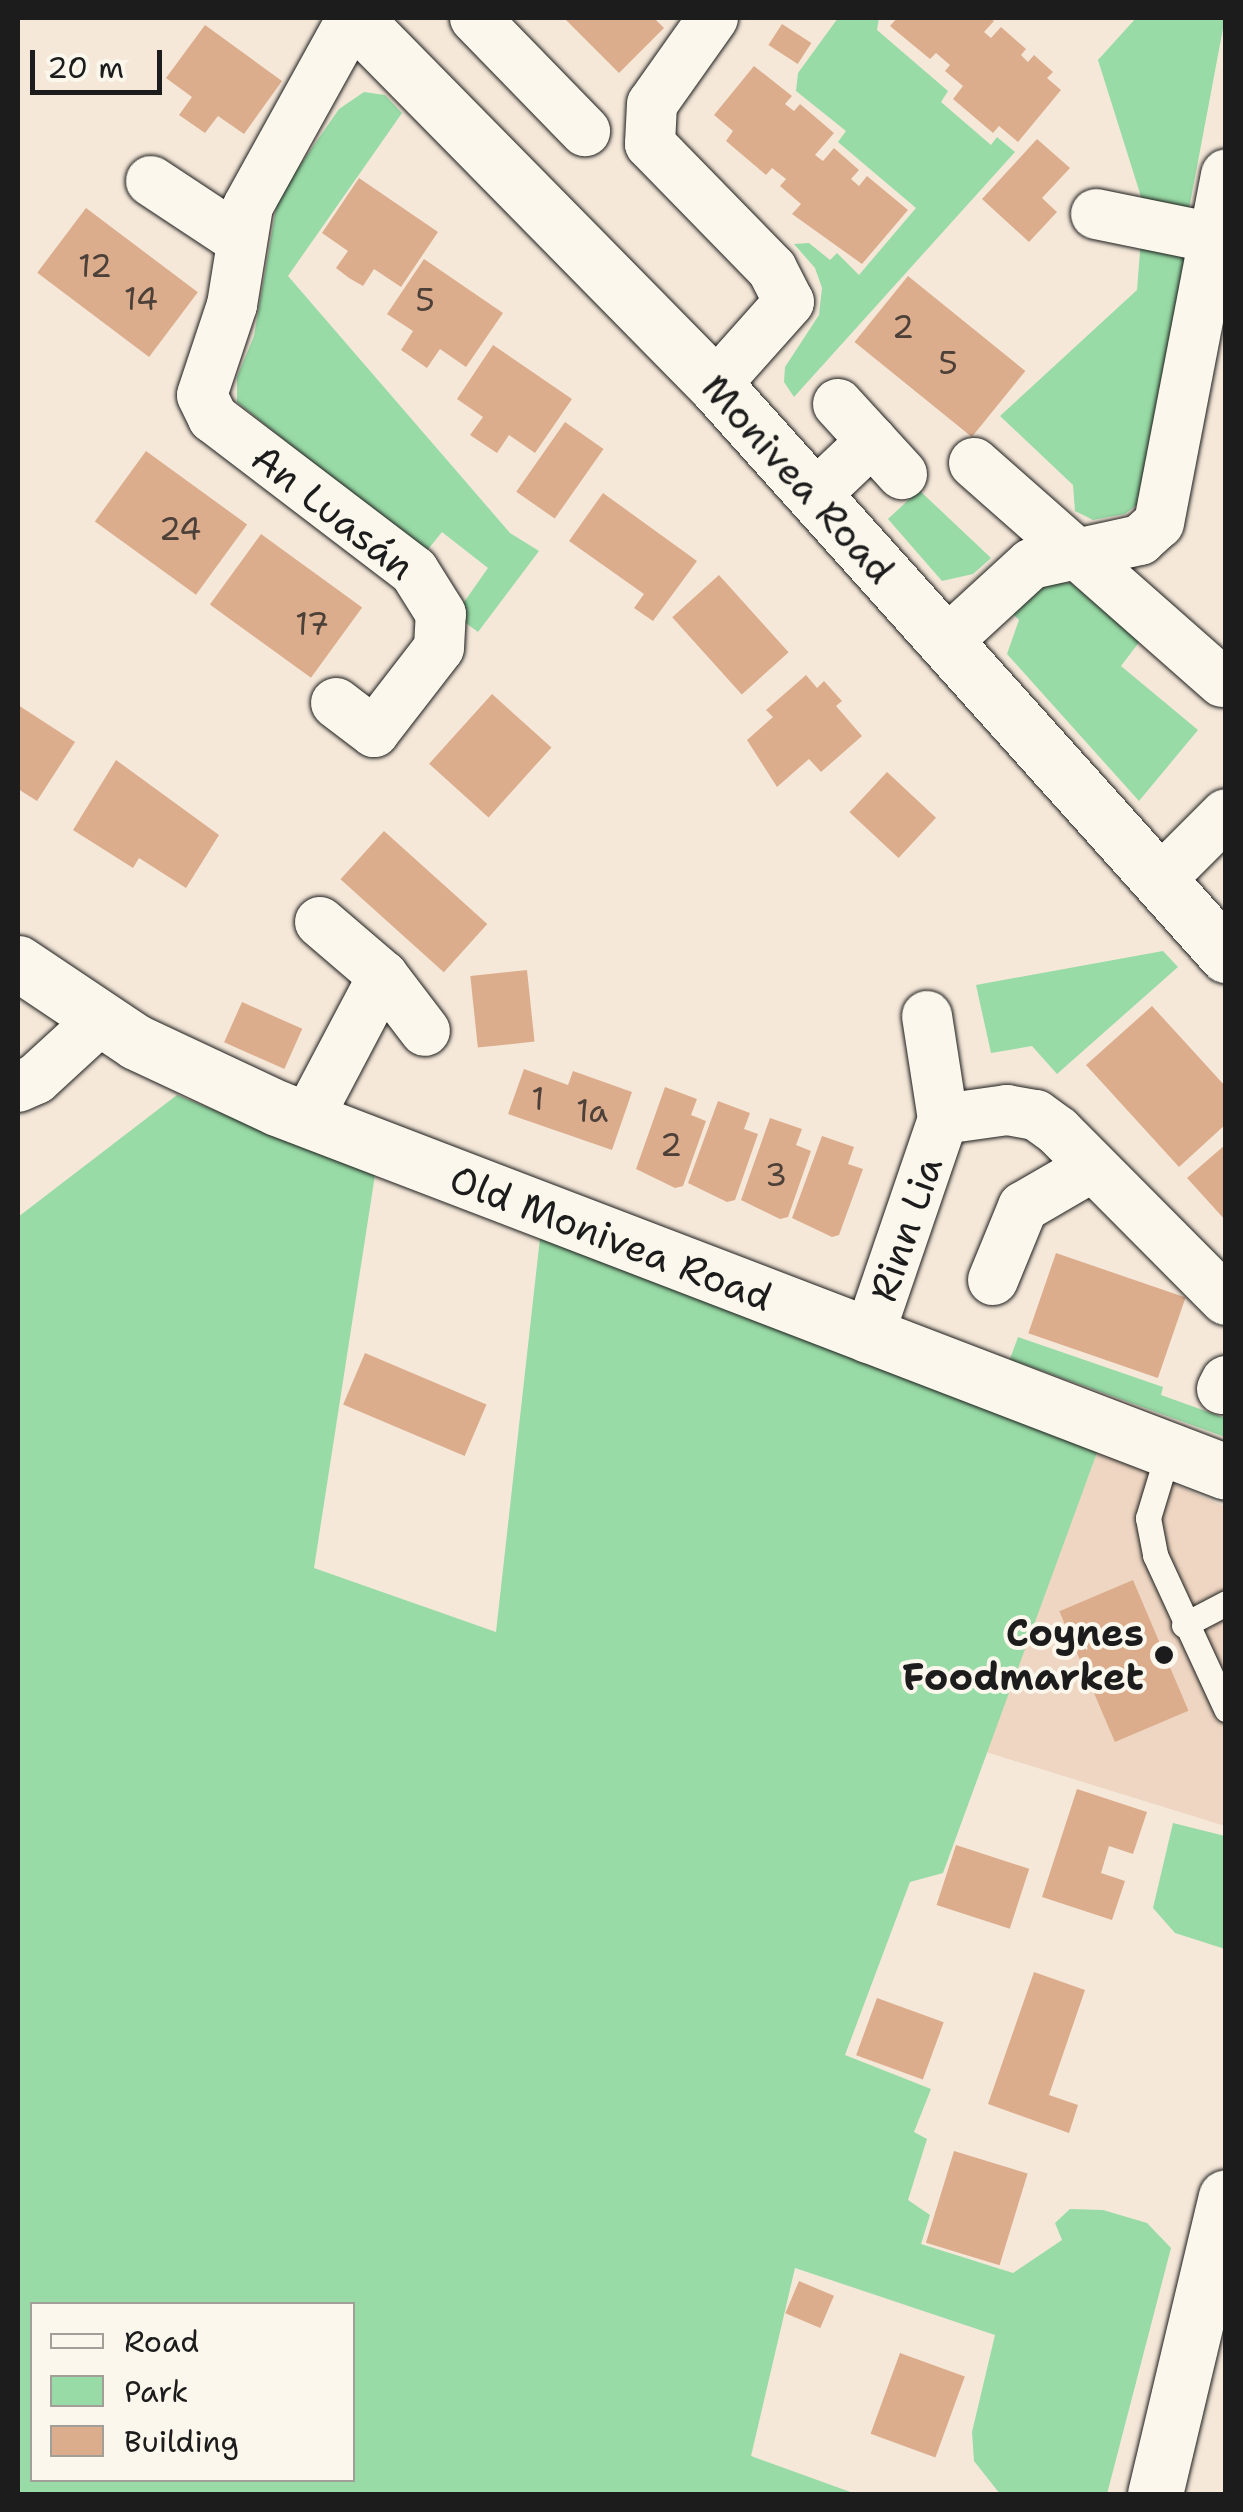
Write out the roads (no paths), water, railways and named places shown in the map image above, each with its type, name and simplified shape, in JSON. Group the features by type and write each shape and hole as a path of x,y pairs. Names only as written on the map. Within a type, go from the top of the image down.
{"street":[{"name":"An Luasán","path":"336,704 374,732 440,648 440,614 414,571 207,412 202,396 232,305 240,239 255,190 354,18"},
{"name":"Monivea Road","path":"354,18 715,386 1226,955"},
{"path":"475,18 586,131"},
{"path":"713,18 652,104 650,144 772,269 788,302 715,386"},
{"path":"944,643 1031,564 1072,551 1140,540 1159,522 1226,174"},
{"path":"151,181 240,239"},
{"path":"1096,214 1214,238"},
{"path":"814,496 887,457 838,404"},
{"path":"974,463 1222,682"},
{"path":"1158,882 1226,814"},
{"path":"320,922 383,976 425,1031"},
{"name":"Old Monivea Road","path":"18,964 100,1021 183,1067 307,1120 1226,1472"},
{"path":"307,1120 383,976"},
{"name":"Rinn Lia","path":"868,1338 943,1119 928,1016"},
{"path":"18,1087 36,1079 100,1021"},
{"name":"Rinn Lia","path":"943,1119 1007,1110 1036,1115 1226,1300"},
{"path":"993,1280 1023,1207 1092,1167"},
{"path":"1154,2494 1223,2218"}],"lane":[{"path":"1168,1452 1148,1518 1184,1625 1226,1708"},
{"path":"1184,1625 1226,1603"}],"place":[{"name":"Coynes Foodmarket","path":"1164,1655"}]}
